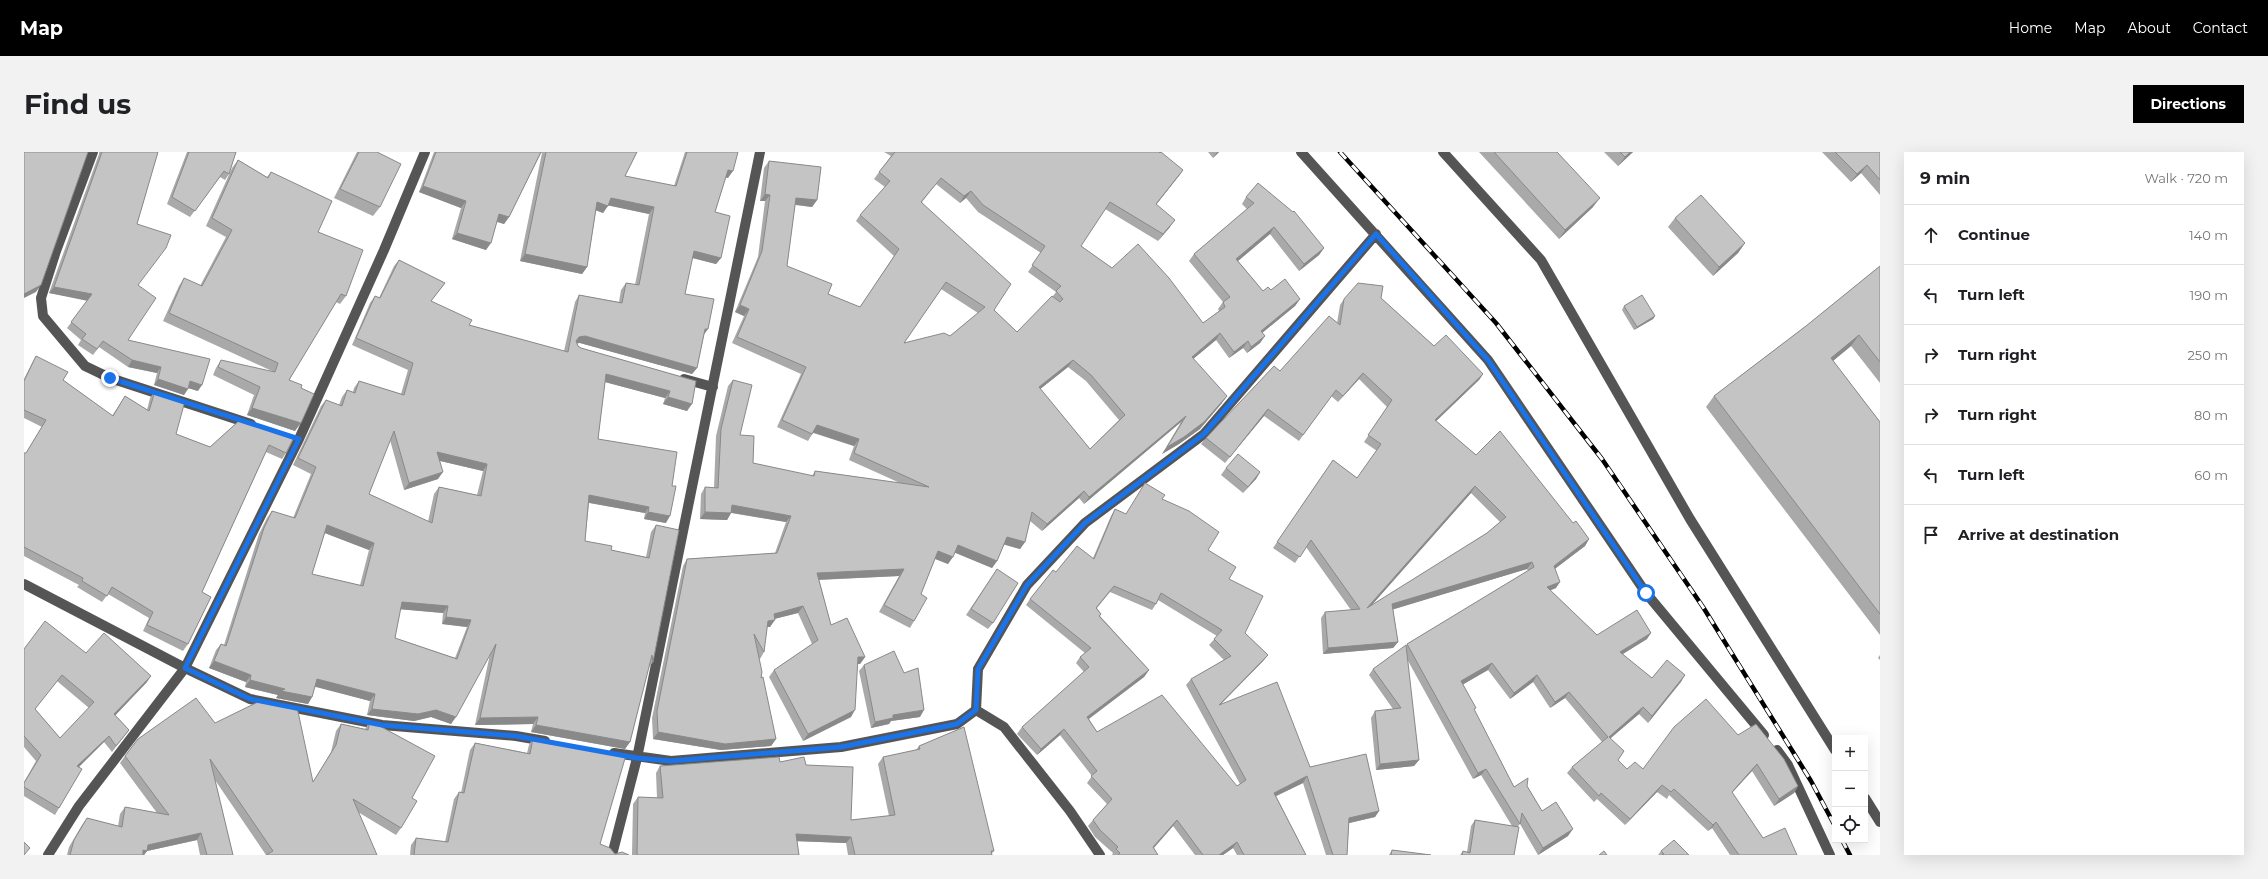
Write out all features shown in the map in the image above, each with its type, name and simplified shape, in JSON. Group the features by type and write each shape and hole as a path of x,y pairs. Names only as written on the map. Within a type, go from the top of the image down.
{"street":[{"path":"93,152 56,251 41,298 43,316 85,366 110,378 261,427"},
{"path":"52,855 79,806 185,668 295,438 398,217 425,152"},
{"path":"612,855 637,758 760,152"},
{"path":"1301,152 1488,360 1646,593 1788,765 1830,855"},
{"path":"1443,152 1541,260 1690,518 1832,745"},
{"path":"976,710 978,669 1027,585 1085,523 1204,434 1376,234"},
{"path":"676,377 713,387"},
{"path":"24,584 185,668 250,699 382,725 516,736 554,743"},
{"path":"607,752 637,758 671,761 841,747 957,724 976,710"},
{"path":"976,710 1004,727 1070,811 1100,855"},
{"path":"1868,803 1880,822"}],"building":[{"path":"24,152 88,152 41,285 24,294"},
{"path":"102,152 158,152 137,224 171,235 166,248 138,285 156,298 128,340 210,359 202,385 190,381 188,389 158,379 161,367 132,360 103,341 97,349 82,339 86,334 71,322 92,294 54,287"},
{"path":"189,152 236,152 229,174 224,171 195,211 172,197"},
{"path":"359,152 377,152 401,164 380,207 340,189"},
{"path":"436,152 541,152 509,217 499,214 491,243 457,233 466,201 423,186"},
{"path":"546,152 637,152 625,176 676,186 687,152 738,152 733,171 728,170 715,212 730,216 721,258 694,251 685,294 714,299 708,329 705,329 697,368 585,336 579,337 576,341 578,346 581,348 696,381 692,404 668,397 670,391 606,374 598,439 677,452 672,486 676,486 670,516 648,512 649,507 589,495 585,541 612,546 611,550 649,558 656,525 679,530 653,662 652,655 630,742 536,725 538,717 480,718 496,644 456,717 436,710 418,714 372,709 375,694 317,679 312,697 281,691 285,689 250,680 251,675 214,661 221,644 226,646 264,528 272,511 295,518 316,467 298,458 326,400 342,406 347,390 355,393 359,381 404,395 413,363 356,338 375,296 380,298 399,260 445,283 431,301 472,320 469,325 568,352 579,295 622,303 626,283 639,285 654,207 611,198 608,206 597,202 587,267 525,254","holes":["394,431 409,483 443,472 437,452 487,464 481,496 439,487 432,523 369,494","327,525 374,543 363,586 312,574","402,602 448,606 446,617 471,620 457,659 395,638"]},
{"path":"895,152 1161,152 1183,170 1156,204 1175,220 1163,234 1110,202 1081,246 1112,268 1138,244 1169,278 1203,323 1225,307 1223,302 1230,297 1194,254 1254,203 1246,197 1258,183 1293,212 1294,211 1324,248 1304,264 1274,227 1236,259 1263,291 1268,287 1271,290 1285,279 1300,299 1261,331 1265,336 1251,347 1248,341 1234,352 1220,333 1192,357 1227,396 1204,422 1184,437 1167,447 1186,416 1089,497 1084,491 1047,524 1032,512 1025,542 1007,537 997,561 958,545 953,557 938,551 921,594 927,598 914,621 884,605 904,569 817,573 831,625 847,618 865,657 858,657 855,710 808,734 774,670 818,640 803,606 774,614 775,620 768,621 764,652 754,634 762,672 761,678 763,677 776,739 725,744 658,732 657,711 687,559 777,553 791,516 732,505 731,513 705,512 705,487 718,488 721,429 733,380 752,385 740,435 754,436 753,463 814,476 815,471 929,487 854,453 859,439 817,425 812,434 782,420 806,367 737,337 749,309 740,305 762,251 770,195 765,194 769,161 821,167 817,200 796,198 787,266 832,284 828,294 860,307 899,249 860,215 890,181 879,172","holes":["941,178 964,196 971,191 983,205 1045,246 1032,265 1061,286 1056,291 1063,299 1060,302 1052,296 1017,332 994,310 1011,284 921,202","946,282 985,307 950,336 944,333 904,343","1073,360 1091,375 1125,415 1090,449 1039,387"]},
{"path":"1494,152 1557,152 1600,198 1565,230"},
{"path":"1620,152 1630,152 1625,157"},
{"path":"1835,152 1880,152 1880,180 1867,165 1857,174"},
{"path":"238,160 268,178 271,172 332,201 318,232 363,250 346,296 341,294 289,380 302,385 301,388 314,394 301,423 252,408 260,387 218,367 221,360 275,372 278,363 169,313 184,278 202,286 232,230 212,218"},
{"path":"1701,195 1745,243 1719,267 1675,218"},
{"path":"1880,266 1880,362 1859,335 1831,358 1880,422 1880,614 1714,396 1806,326"},
{"path":"1358,283 1383,286 1381,298 1434,346 1446,335 1483,374 1435,420 1476,455 1500,431 1573,523 1576,521 1589,539 1554,566 1560,582 1547,587 1597,635 1637,610 1651,633 1620,652 1652,678 1667,660 1685,675 1652,716 1643,707 1609,737 1624,751 1618,760 1627,769 1635,762 1643,769 1674,727 1706,699 1738,735 1756,724 1784,759 1798,786 1779,799 1757,764 1732,792 1763,838 1785,828 1797,855 1739,855 1716,822 1713,825 1674,789 1671,792 1662,785 1630,819 1601,793 1599,796 1572,767 1608,737 1569,692 1555,702 1537,675 1514,693 1492,663 1461,681 1476,708 1474,709 1514,787 1528,778 1527,786 1542,811 1556,802 1573,829 1543,848 1522,813 1520,824 1486,769 1478,773 1407,644 1534,567 1532,562 1392,604 1398,642 1328,648 1325,612 1360,609 1311,540 1300,557 1277,542 1333,460 1357,478 1381,444 1368,435 1392,400 1363,373 1343,396 1336,390 1303,435 1268,409 1230,457 1206,438 1274,366 1280,371 1329,316 1340,325 1344,299","holes":["1475,486 1506,517 1487,533 1367,608"]},
{"path":"1642,295 1655,316 1637,327 1624,306"},
{"path":"36,356 68,372 63,380 113,416 125,396 149,411 155,391 185,401 176,434 210,447 241,419 294,437 286,453 269,445 202,592 211,597 188,644 147,625 153,612 112,587 107,596 82,581 83,578 24,547 24,453 26,453 46,420 24,410 24,381"},
{"path":"1238,454 1260,472 1248,487 1226,468"},
{"path":"1145,483 1165,495 1162,499 1189,511 1219,532 1208,550 1236,567 1229,579 1263,596 1245,633 1268,655 1219,705 1277,682 1310,767 1366,754 1379,811 1349,818 1347,855 1333,855 1307,776 1274,793 1306,855 1244,855 1237,842 1219,855 1203,855 1177,820 1153,847 1158,855 1118,855 1120,853 1116,849 1118,847 1100,830 1093,820 1112,799 1091,776 1097,771 1064,729 1041,749 1022,727 1089,667 1080,657 1091,648 1030,599 1053,570 1056,572 1077,546 1094,559 1115,509 1126,514","holes":["1114,586 1156,604 1161,593 1222,630 1214,639 1231,656 1191,679 1246,780 1237,786 1162,695 1097,732 1087,717 1149,670 1099,616 1101,614 1096,608"]},
{"path":"997,569 1018,583 993,623 971,609"},
{"path":"45,621 86,653 104,633 151,676 114,714 129,730 116,746 109,736 77,766 82,769 59,808 24,787 24,783 41,755 24,736 24,649","holes":["62,675 94,702 60,738 35,709"]},
{"path":"1406,645 1419,760 1380,764 1375,711 1401,708 1373,669"},
{"path":"894,651 904,673 918,668 924,710 893,715 893,718 875,722 864,665"},
{"path":"196,698 215,723 262,700 297,707 313,782 336,745 341,724 368,730 370,721 379,723 376,724 435,756 412,798 417,801 401,828 353,799 377,855 266,855 273,851 210,759 233,855 207,855 201,833 148,845 147,851 143,850 143,855 70,855 74,840 87,818 122,827 125,807 169,815 125,756 138,739"},
{"path":"964,727 994,851 991,851 992,855 855,855 851,837 796,834 799,855 637,855 638,797 663,798 660,766 779,757 780,762 804,757 806,765 853,767 851,820 895,815 883,757 920,749 919,746"},
{"path":"533,738 626,755 600,844 610,848 615,854 622,852 629,855 414,855 416,838 448,842 459,792 464,793 475,743 530,754"},
{"path":"1475,820 1519,827 1514,855 1462,855 1463,851 1470,853"},
{"path":"1674,840 1689,855 1662,855 1664,854 1661,851"},
{"path":"24,842 30,848 24,855"},
{"path":"1392,850 1431,855 1391,855"},
{"path":"1604,851 1607,855 1599,855"}],"railway":[{"path":"1340,152 1496,323 1602,459 1703,607 1811,781 1832,820"},
{"path":"1844,843 1850,855"}],"route":[{"path":"110,378 299,439 185,668 250,699 382,725 516,736 637,758 671,761 841,747 957,724 976,710 978,669 1027,585 1085,523 1204,434 1376,234 1488,360 1646,593"}]}
